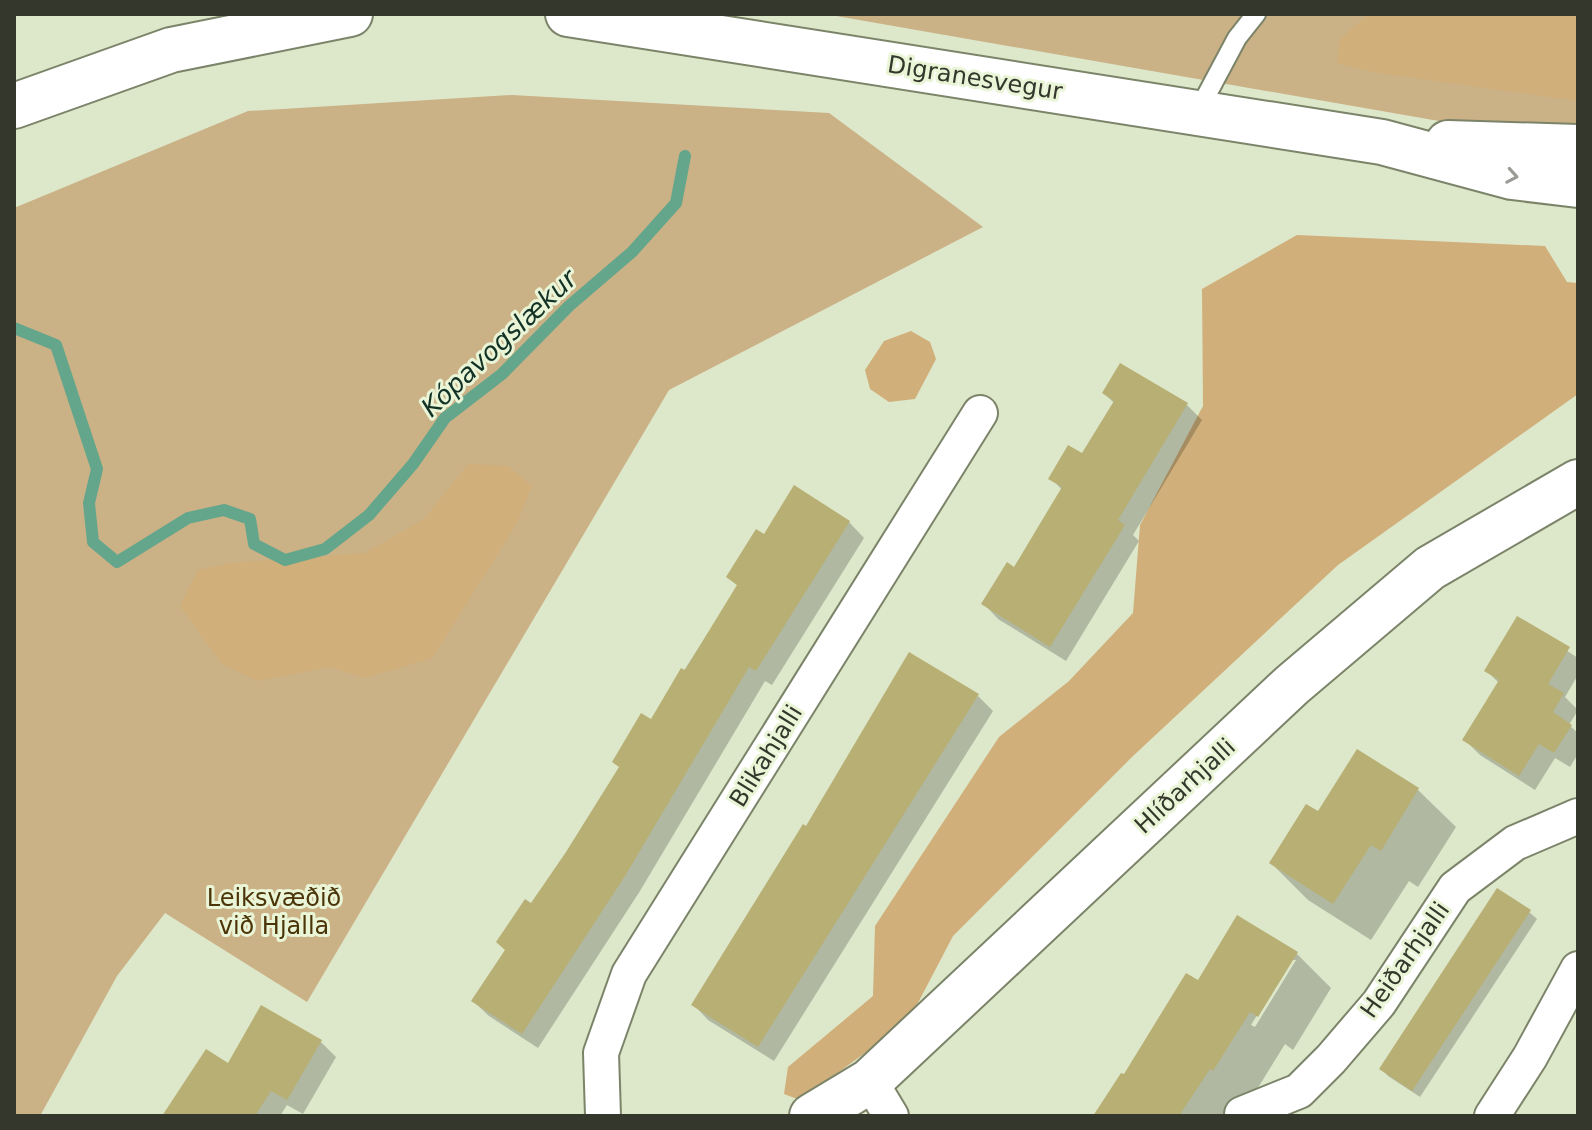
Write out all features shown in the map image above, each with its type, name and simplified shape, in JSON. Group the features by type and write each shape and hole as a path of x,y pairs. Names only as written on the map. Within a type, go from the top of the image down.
{"street":[{"path":"14,106 171,50 350,14"},
{"name":"Digranesvegur","path":"568,14 1382,142 1496,174 1578,185"},
{"name":"Digranesvegur","path":"1382,142 1578,147"},
{"name":"Blikahjalli","path":"603,1116 601,1053 629,974 980,413"},
{"name":"Hlíðarhjalli","path":"812,1116 880,1098 1292,685 1430,568 1578,482"},
{"name":"Heiðarhjalli","path":"1242,1114 1299,1091 1331,1059 1379,1003 1455,888 1515,843 1578,816"},
{"path":"1492,1116 1530,1057 1578,969"}],"lane":[{"path":"1197,113 1237,38 1256,14"}],"green space":[{"path":"825,14 1578,14 1578,131 1456,124"},
{"name":"Leiksvæðið við Hjalla","path":"512,95 829,113 983,227 669,390 307,1002 165,913 117,976 40,1116 14,1116 14,208 248,111"}],"shaded area":[{"path":"1369,14 1578,14 1578,101 1373,72 1337,63 1340,39"},
{"path":"1297,235 1545,246 1567,282 1578,283 1578,394 1338,565 1133,756 953,936 908,1022 800,1100 784,1094 788,1067 873,996 875,926 999,737 1069,681 1133,613 1140,525 1203,406 1202,289"},
{"path":"911,331 930,342 936,359 915,399 889,402 870,389 865,370 884,341"},
{"path":"468,464 508,466 532,486 516,525 432,658 365,678 330,667 258,681 222,664 180,606 198,570 230,563 365,553 424,519"}],"building":[{"path":"1120,363 1188,403 1118,520 1125,525 1050,647 981,604 1007,562 1014,567 1062,487 1048,479 1068,445 1082,453 1114,401 1102,393"},
{"path":"794,485 850,521 756,671 749,667 625,876 522,1034 471,1001 505,950 496,942 525,899 531,903 566,852 619,767 612,762 641,713 651,719 681,668 685,670 737,585 726,577 756,529 764,534"},
{"path":"1517,616 1570,647 1548,684 1564,693 1553,712 1572,725 1554,753 1539,744 1519,776 1462,740 1499,680 1484,671"},
{"path":"909,652 979,694 758,1047 691,1005 803,824 806,826"},
{"path":"1357,749 1419,788 1381,851 1371,845 1333,904 1269,863 1306,804 1318,811"},
{"path":"1497,888 1531,910 1412,1091 1379,1069"},
{"path":"1237,915 1298,952 1258,1017 1250,1012 1213,1071 1210,1069 1179,1116 1093,1116 1121,1073 1124,1074 1186,973 1198,980"},
{"path":"261,1005 322,1040 287,1100 271,1091 255,1116 162,1116 206,1049 228,1063"}],"waterway":[{"name":"Kópavogslækur","path":"14,328 56,345 97,469 89,503 93,542 117,562 188,518 224,510 250,519 254,544 285,560 325,549 369,515 413,464 445,418 502,374 569,306 632,252 676,203 685,156"}]}
